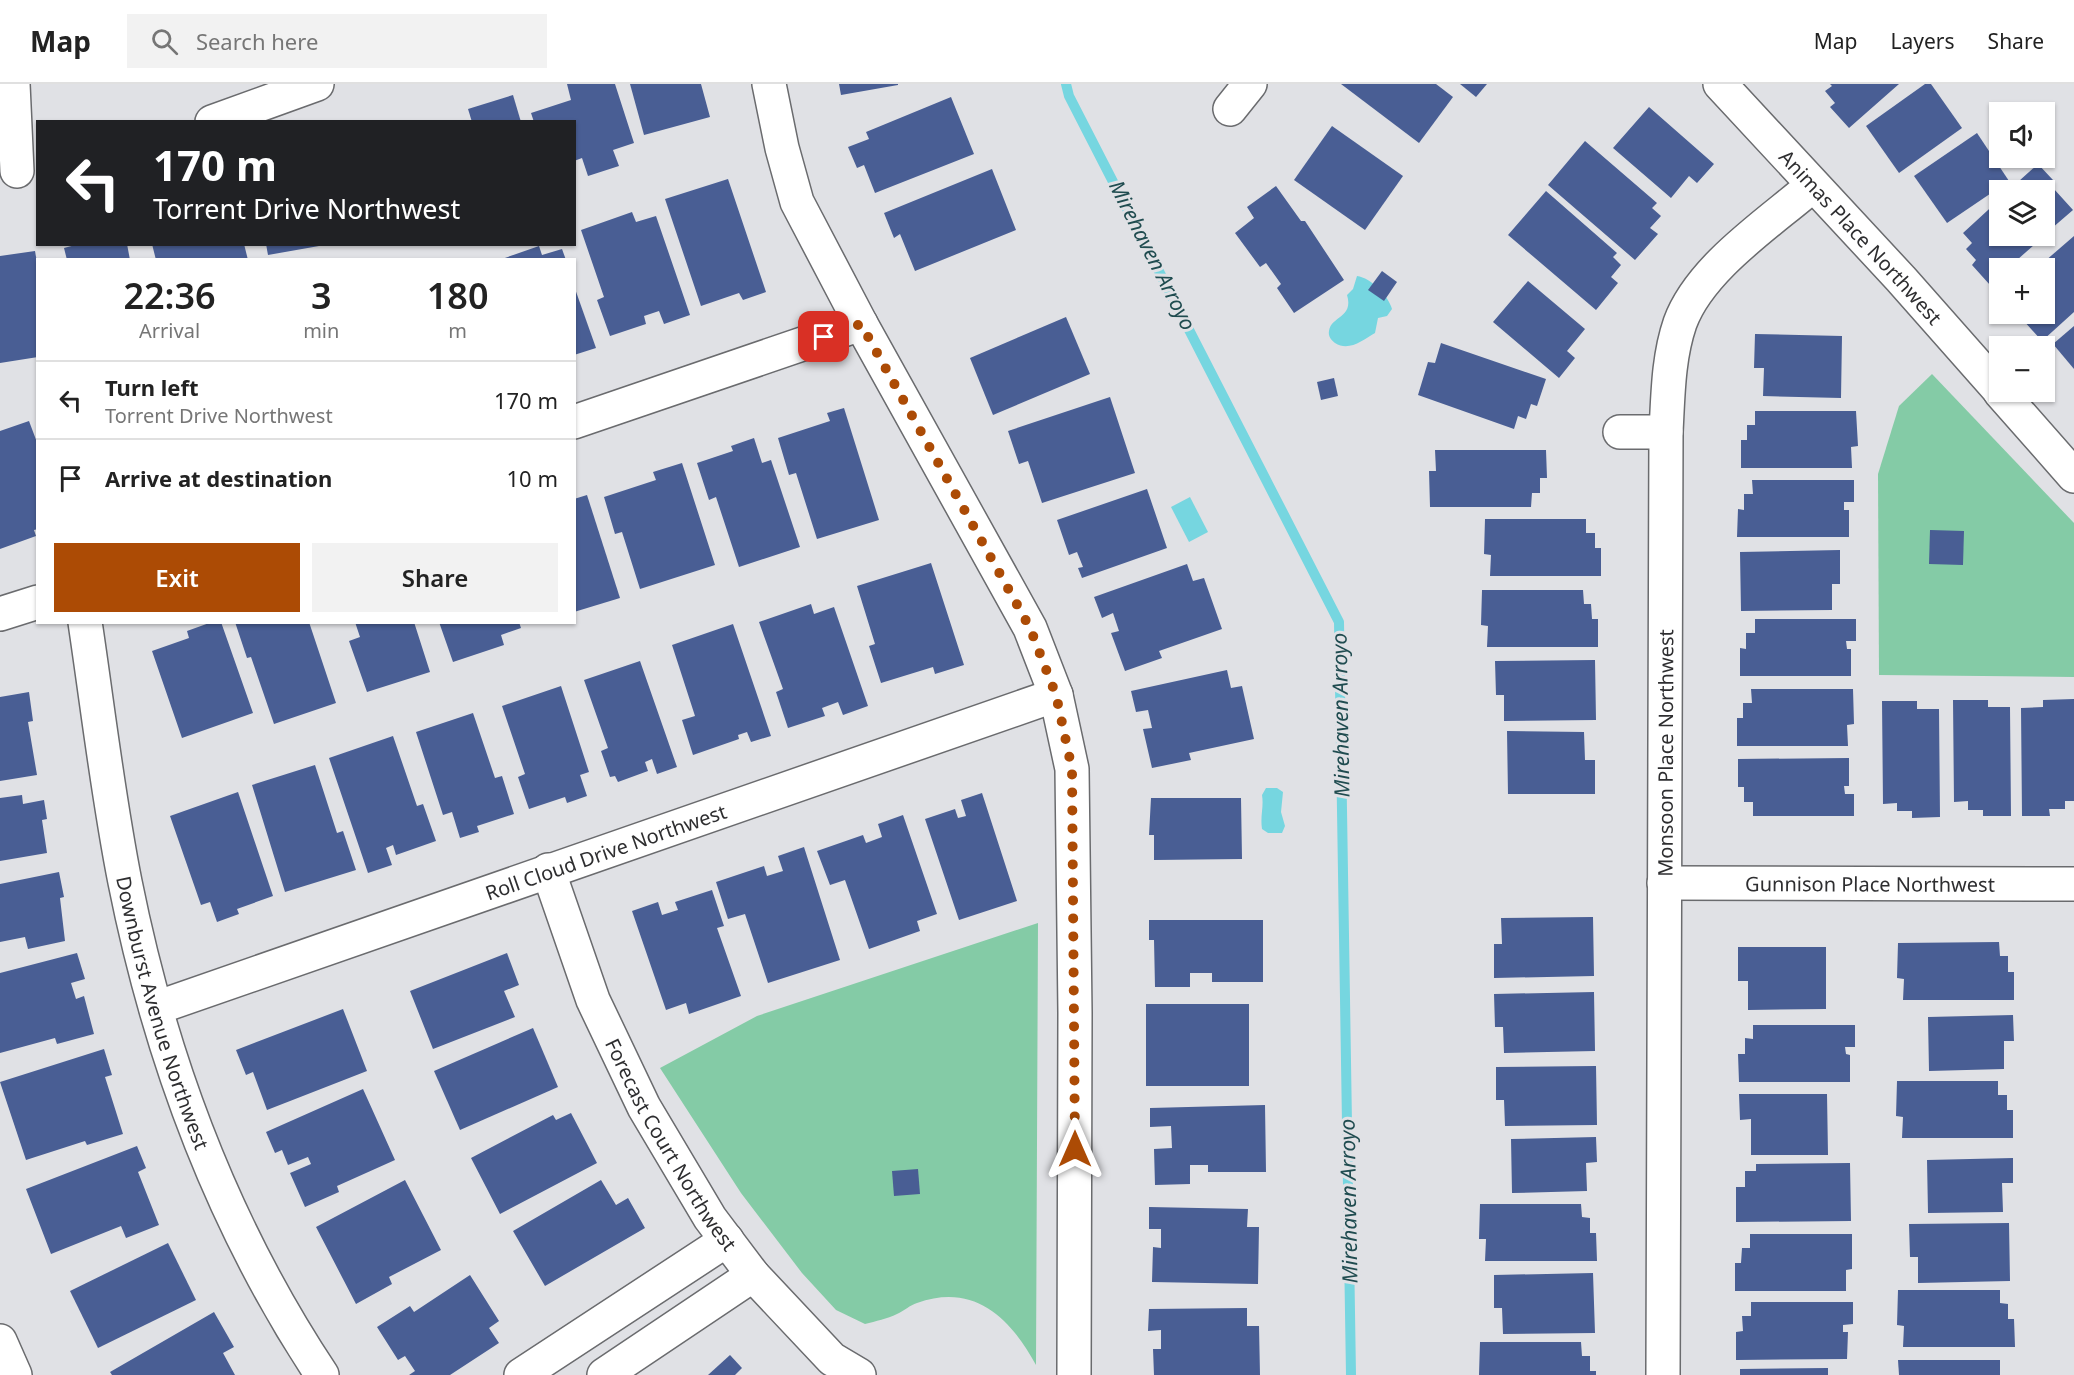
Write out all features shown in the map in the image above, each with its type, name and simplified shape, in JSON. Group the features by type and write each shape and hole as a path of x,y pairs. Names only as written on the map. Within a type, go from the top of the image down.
{"street":[{"path":"13,84 18,171"},
{"path":"218,120 317,84"},
{"path":"769,84 782,148 797,202 861,324 1030,628 1056,695 1072,769 1075,1013 1074,1375"},
{"path":"1230,109 1250,84"},
{"name":"Animas Place Northwest","path":"1720,84 1812,186 1901,279 1989,379"},
{"name":"Monsoon Place Northwest","path":"1663,1375 1666,432 1671,362 1681,322 1700,288 1736,251 1812,186"},
{"path":"576,421 861,324"},
{"name":"Animas Place Northwest","path":"2010,402 2074,476"},
{"path":"1620,432 1666,432"},
{"path":"0,614 36,603"},
{"name":"Downburst Avenue Northwest","path":"85,624 125,882 156,1008 192,1120 239,1233 322,1375"},
{"name":"Roll Cloud Drive Northwest","path":"156,1008 1056,695"},
{"name":"Forecast Court Northwest","path":"548,870 592,1000 644,1107 727,1240 753,1275 832,1359 859,1375"},
{"name":"Gunnison Place Northwest","path":"1664,883 2074,884"},
{"path":"521,1375 727,1240"},
{"path":"604,1375 753,1275"},
{"path":"0,1341 15,1375"}],"green space":[{"path":"1932,374 2074,523 2074,677 1879,675 1878,474 1899,406"},
{"path":"1038,923 1036,1365 1015,1333 1003,1320 974,1301 957,1297 938,1298 914,1304 893,1316 865,1324 836,1310 802,1273 741,1193 660,1068 757,1016"}],"water":[{"path":"1357,276 1368,280 1378,288 1387,298 1392,309 1387,316 1378,318 1375,333 1351,346 1340,345 1331,339 1329,331 1334,322 1345,313 1348,303 1347,295 1353,289"},
{"path":"1190,497 1208,532 1189,542 1171,507"},
{"path":"1266,788 1277,788 1283,792 1281,812 1285,826 1282,833 1268,833 1262,829 1262,795"}],"building":[{"path":"567,84 615,84 634,143 613,150 619,166 588,176 582,158 576,160 576,120 533,120 531,113 571,100"},
{"path":"630,84 701,84 710,117 644,135"},
{"path":"839,84 898,84 898,85 841,95"},
{"path":"1341,84 1436,84 1453,97 1419,143"},
{"path":"1460,84 1487,84 1476,97"},
{"path":"1830,84 1899,84 1849,128 1830,107 1835,103 1825,91 1832,86"},
{"path":"1925,84 1931,84 1962,128 1899,173 1866,126"},
{"path":"513,95 520,120 471,120 468,109"},
{"path":"951,97 974,154 875,193 864,165 857,168 848,147 869,139 866,132"},
{"path":"1649,107 1714,164 1697,183 1689,176 1671,198 1613,148"},
{"path":"1332,126 1403,176 1365,230 1294,180"},
{"path":"1977,133 1989,151 1989,168 2000,168 2008,180 1989,180 1989,195 1947,223 1914,176"},
{"path":"1585,141 1657,203 1652,208 1661,216 1650,228 1658,234 1635,260 1548,185"},
{"path":"2034,168 2042,168 2053,180 2020,180"},
{"path":"992,169 1016,230 915,271 900,234 894,238 884,213"},
{"path":"728,179 766,292 743,300 739,293 701,306 665,199"},
{"path":"1276,186 1301,221 1305,221 1344,280 1294,313 1277,288 1281,284 1266,263 1260,267 1235,233 1254,218 1247,207"},
{"path":"2055,190 2073,210 2055,226"},
{"path":"1546,191 1617,253 1613,257 1621,265 1611,277 1618,283 1596,310 1508,235"},
{"path":"1989,209 1989,246 2033,246 2019,258 1989,258 1989,284 1972,265 1976,260 1966,249 1972,243 1963,233"},
{"path":"632,212 636,222 656,216 690,315 664,324 659,311 644,316 646,324 610,336 597,300 604,297 581,230"},
{"path":"2074,236 2074,312 2048,336 2037,336 2027,324 2055,324 2055,258 2049,258"},
{"path":"127,246 130,258 66,258 64,248"},
{"path":"152,246 244,246 248,258 156,258"},
{"path":"266,246 319,246 268,255"},
{"path":"539,246 542,255 562,249 565,258 505,258"},
{"path":"35,251 36,357 0,363 0,256"},
{"path":"1382,271 1397,282 1384,301 1368,290"},
{"path":"1528,281 1585,329 1567,351 1575,358 1559,378 1493,322"},
{"path":"576,292 596,348 576,354"},
{"path":"1066,317 1090,374 993,415 970,358"},
{"path":"2074,326 2074,369 2055,346 2055,342"},
{"path":"1755,334 1842,336 1841,398 1763,396 1764,368 1754,368"},
{"path":"1441,343 1546,379 1537,406 1531,404 1526,419 1518,416 1514,429 1418,395 1428,362 1435,363"},
{"path":"1334,378 1338,396 1321,400 1317,382"},
{"path":"1110,397 1135,473 1042,503 1028,461 1019,464 1008,431"},
{"path":"844,408 879,520 817,539 796,473 789,475 778,438 830,421 827,413"},
{"path":"1755,411 1856,411 1858,446 1851,447 1852,468 1741,468 1741,440 1747,440 1747,425 1755,425"},
{"path":"29,421 36,440 36,530 34,530 36,536 0,549 0,431"},
{"path":"754,438 762,463 771,460 800,547 739,567 716,497 709,500 697,463 733,451 731,446"},
{"path":"1435,450 1546,450 1547,478 1540,478 1540,493 1532,493 1531,507 1430,507 1429,471 1436,471"},
{"path":"682,463 715,565 640,589 622,532 615,534 604,497 656,480 653,472"},
{"path":"1752,480 1854,480 1854,502 1844,502 1844,510 1849,510 1849,537 1737,537 1738,509 1744,510 1744,494 1753,494"},
{"path":"1147,489 1167,548 1082,578 1078,568 1083,567 1077,552 1069,555 1057,520"},
{"path":"587,495 620,598 576,611 576,498"},
{"path":"1485,519 1586,519 1586,533 1595,533 1595,548 1601,548 1601,576 1490,576 1491,555 1484,554"},
{"path":"1930,530 1964,531 1963,565 1929,564"},
{"path":"1840,550 1840,584 1832,584 1832,610 1741,611 1740,552"},
{"path":"931,563 964,665 935,674 933,667 881,683 869,646 875,644 857,586"},
{"path":"1187,564 1193,581 1204,578 1222,629 1159,651 1162,658 1125,671 1111,633 1119,631 1113,613 1102,618 1094,597"},
{"path":"1482,590 1583,590 1584,604 1591,604 1592,619 1598,619 1598,647 1487,647 1488,626 1481,625"},
{"path":"811,604 814,614 834,607 868,706 843,715 838,702 822,708 825,716 788,728 776,692 783,689 759,622"},
{"path":"1755,619 1856,619 1856,641 1846,641 1847,649 1851,649 1851,676 1740,676 1740,648 1746,649 1746,633 1755,633"},
{"path":"206,624 222,624 253,713 182,738 152,651 189,638 187,631"},
{"path":"236,624 310,624 336,703 274,724 251,657 247,658"},
{"path":"356,624 415,624 430,672 367,692 349,641 360,637"},
{"path":"440,624 520,624 521,628 501,635 504,645 453,662"},
{"path":"733,624 771,736 751,742 747,732 738,735 739,739 693,755 682,720 695,716 672,645"},
{"path":"1595,660 1596,720 1504,721 1504,695 1496,695 1495,661"},
{"path":"640,661 677,767 657,774 652,759 645,762 648,771 618,782 615,776 610,777 601,751 608,748 584,680"},
{"path":"1227,670 1231,688 1242,686 1254,739 1189,753 1191,760 1152,768 1143,729 1152,728 1148,710 1136,712 1131,691"},
{"path":"561,686 589,772 580,775 587,796 567,803 565,797 529,809 518,777 525,774 502,706"},
{"path":"1751,689 1853,689 1854,724 1847,725 1848,746 1737,746 1737,718 1743,718 1743,703 1752,703"},
{"path":"29,692 33,721 28,722 37,775 0,781 0,697"},
{"path":"2074,699 2074,801 2065,801 2065,809 2049,809 2050,816 2022,816 2021,708 2043,707 2043,700"},
{"path":"1953,700 1988,700 1988,707 2010,707 2011,816 1983,816 1983,810 1968,810 1968,801 1954,802"},
{"path":"1882,701 1917,701 1917,709 1939,709 1940,817 1912,818 1912,811 1897,811 1897,803 1883,804"},
{"path":"473,713 495,778 502,776 514,814 477,826 479,832 460,838 452,812 443,815 416,732"},
{"path":"1507,731 1584,732 1585,760 1595,760 1595,794 1508,794"},
{"path":"393,736 417,806 423,804 436,841 396,855 393,845 386,848 392,865 368,873 329,758"},
{"path":"1849,758 1849,786 1844,786 1845,794 1854,794 1854,816 1753,816 1753,802 1744,802 1744,787 1738,787 1738,759"},
{"path":"315,765 337,833 343,831 356,870 285,892 252,785"},
{"path":"238,792 273,896 237,909 239,914 217,922 210,902 201,905 170,816"},
{"path":"982,793 1017,901 959,920 925,819 955,809 958,818 966,816 961,800"},
{"path":"22,795 23,804 44,800 47,819 42,820 47,853 0,861 0,798"},
{"path":"1151,798 1241,798 1242,859 1154,860 1154,835 1149,835"},
{"path":"903,815 937,914 917,921 920,931 869,949 845,880 830,885 817,851 863,835 866,843 882,837 878,824"},
{"path":"804,847 840,960 768,983 745,914 728,919 716,882 764,866 767,876 783,871 778,856"},
{"path":"59,872 64,897 60,898 65,941 28,949 25,937 0,942 0,884"},
{"path":"712,890 724,926 717,928 741,996 689,1014 686,1003 666,1010 632,911 658,902 662,915 678,910 675,902"},
{"path":"1593,917 1594,976 1494,978 1494,944 1502,944 1501,918"},
{"path":"1149,920 1263,920 1263,982 1212,982 1212,973 1190,973 1190,987 1155,987 1154,940 1149,940"},
{"path":"1999,942 2000,956 2008,956 2008,972 2014,972 2014,1000 1903,1000 1904,979 1897,978 1898,943"},
{"path":"1738,947 1826,947 1826,1009 1748,1010 1748,981 1738,981"},
{"path":"77,953 85,979 71,983 76,999 84,996 94,1034 57,1044 55,1038 0,1053 0,973"},
{"path":"507,953 519,985 504,991 515,1017 433,1049 410,991"},
{"path":"1594,992 1595,1051 1504,1053 1503,1027 1495,1027 1494,994"},
{"path":"1146,1004 1249,1004 1249,1086 1146,1086"},
{"path":"343,1009 367,1071 267,1110 253,1072 246,1075 236,1050"},
{"path":"2013,1015 2014,1041 2004,1041 2004,1069 1929,1071 1928,1017"},
{"path":"1753,1025 1855,1025 1855,1047 1845,1047 1846,1054 1850,1055 1850,1082 1739,1082 1738,1054 1745,1054 1745,1038 1753,1039"},
{"path":"533,1028 558,1087 460,1130 434,1071"},
{"path":"104,1049 112,1075 105,1077 123,1134 87,1145 85,1141 26,1160 0,1082"},
{"path":"1596,1066 1597,1125 1505,1126 1504,1100 1496,1100 1496,1067"},
{"path":"1897,1081 1998,1081 1998,1095 2007,1095 2007,1110 2013,1110 2013,1138 1902,1138 1903,1117 1896,1116"},
{"path":"363,1089 395,1160 337,1186 339,1192 305,1207 290,1173 311,1164 308,1157 288,1165 282,1150 275,1153 266,1132"},
{"path":"1739,1094 1827,1094 1828,1155 1751,1155 1751,1119 1740,1120"},
{"path":"1265,1105 1266,1172 1208,1172 1208,1165 1190,1165 1190,1184 1155,1185 1154,1149 1172,1148 1171,1126 1150,1127 1150,1108"},
{"path":"571,1113 597,1163 500,1214 471,1158 553,1115 556,1120"},
{"path":"1596,1137 1597,1162 1586,1163 1587,1191 1512,1193 1511,1139"},
{"path":"137,1146 146,1168 138,1172 159,1225 126,1238 121,1226 51,1254 26,1189"},
{"path":"2013,1158 2013,1183 2002,1183 2003,1212 1928,1213 1927,1160"},
{"path":"1850,1163 1851,1221 1736,1222 1736,1187 1745,1187 1745,1171 1756,1171 1756,1164"},
{"path":"918,1169 920,1194 894,1196 892,1171"},
{"path":"405,1180 441,1250 389,1277 392,1284 356,1304 316,1227"},
{"path":"601,1180 616,1205 628,1198 645,1228 545,1286 513,1231"},
{"path":"1480,1204 1581,1204 1582,1217 1590,1218 1590,1233 1596,1233 1597,1261 1485,1261 1486,1239 1479,1239"},
{"path":"1149,1207 1248,1209 1247,1227 1259,1227 1258,1284 1152,1282 1153,1247 1161,1248 1161,1229 1149,1229"},
{"path":"2009,1223 2010,1281 1918,1283 1918,1257 1910,1257 1909,1224"},
{"path":"1750,1234 1852,1234 1852,1269 1846,1270 1846,1291 1735,1291 1735,1263 1741,1263 1742,1248 1750,1248"},
{"path":"168,1243 196,1300 98,1348 70,1291"},
{"path":"1593,1273 1595,1333 1503,1334 1502,1308 1494,1308 1494,1275"},
{"path":"470,1275 499,1321 489,1328 499,1343 450,1375 409,1375 415,1371 405,1356 398,1360 377,1327 410,1306 414,1312"},
{"path":"1898,1290 2000,1290 2000,1303 2008,1304 2008,1319 2014,1319 2015,1347 1903,1347 1904,1326 1897,1325"},
{"path":"1751,1302 1853,1302 1853,1324 1843,1325 1843,1332 1848,1332 1847,1359 1736,1360 1736,1332 1743,1331 1742,1316 1751,1316"},
{"path":"1247,1308 1247,1326 1259,1326 1260,1375 1154,1375 1153,1349 1161,1349 1161,1330 1148,1331 1149,1309"},
{"path":"214,1312 234,1347 223,1353 235,1375 112,1375 110,1372"},
{"path":"1480,1342 1581,1342 1582,1356 1590,1356 1590,1371 1596,1371 1596,1375 1479,1375"},
{"path":"730,1355 742,1368 735,1375 708,1375"},
{"path":"1898,1360 2000,1360 2000,1375 1899,1375"},
{"path":"1828,1368 1828,1375 1740,1375 1740,1369"}],"waterway":[{"name":"Mirehaven Arroyo","path":"1066,84 1069,96 1339,622 1351,1375"}],"route":[{"path":"824,337 861,324 1030,628 1056,695 1072,769 1075,1149"}]}
